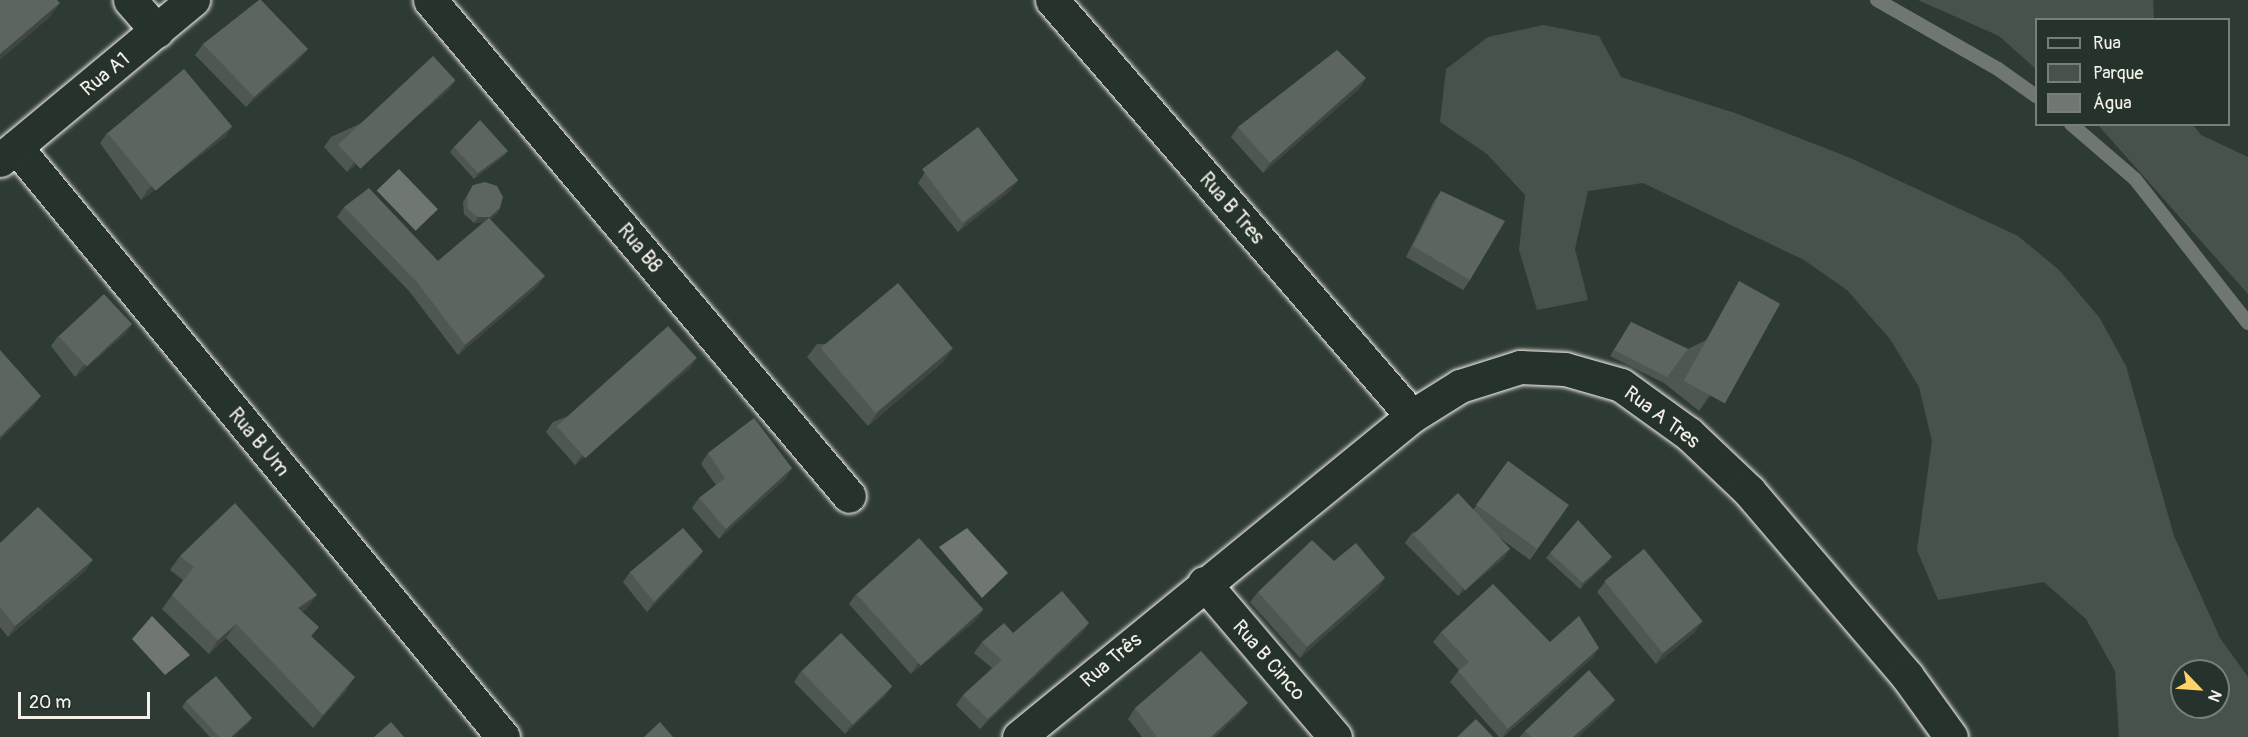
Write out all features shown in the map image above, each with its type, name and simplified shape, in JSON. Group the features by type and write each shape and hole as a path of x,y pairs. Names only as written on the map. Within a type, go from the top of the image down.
{"street":[{"path":"130,0 157,31"},
{"name":"Rua A1","path":"8,153 193,0"},
{"name":"Rua B8","path":"430,0 849,496"},
{"name":"Rua B Tres","path":"1052,0 1412,416"},
{"name":"Rua B Um","path":"8,153 503,737"},
{"name":"Rua A Tres","path":"1204,583 1412,416 1460,386 1520,367 1565,369 1622,385 1689,434 1749,491 1907,676 1951,737"},
{"name":"Rua Três","path":"1019,737 1204,583"},
{"name":"Rua B Cinco","path":"1204,583 1335,737"}],"green space":[{"path":"1918,0 2153,0 2154,18 2035,18 2035,68 1999,36"},
{"path":"1543,25 1599,36 1621,77 1735,113 1848,157 2018,236 2059,270 2099,317 2126,366 2174,536 2220,638 2248,677 2248,737 2119,737 2115,671 2086,619 2044,582 1938,600 1917,550 1932,441 1919,387 1890,339 1847,290 1804,260 1643,183 1588,191 1575,249 1588,300 1537,310 1519,250 1525,195 1487,154 1440,122 1446,69 1488,37"},
{"path":"2099,126 2194,126 2201,135 2248,157 2248,294"}],"water":[{"path":"399,169 438,209 416,231 377,191"},
{"path":"967,528 1008,573 982,598 939,547"},
{"path":"152,616 190,655 165,675 132,639"}],"building":[{"path":"0,0 57,0 60,3 0,54"},
{"path":"259,0 308,49 254,97 203,44"},
{"path":"1337,50 1366,78 1270,163 1238,127"},
{"path":"433,56 456,80 360,169 338,145"},
{"path":"184,69 232,126 156,191 107,133"},
{"path":"480,120 508,151 478,173 454,147"},
{"path":"978,127 1018,181 962,223 922,169"},
{"path":"485,182 497,186 503,197 500,208 490,217 478,217 468,209 467,197 473,185"},
{"path":"369,188 438,261 489,218 545,276 465,345 416,281 344,207"},
{"path":"1441,191 1505,221 1470,280 1413,246"},
{"path":"1739,281 1780,304 1725,403 1684,381"},
{"path":"898,283 953,348 875,413 821,348"},
{"path":"104,294 132,324 87,366 59,336"},
{"path":"1631,322 1688,349 1667,377 1614,350"},
{"path":"668,326 697,358 585,458 557,426"},
{"path":"0,350 41,396 0,437"},
{"path":"754,418 792,468 726,529 699,498 725,478 708,453"},
{"path":"1508,461 1569,505 1537,549 1476,505"},
{"path":"1458,493 1510,549 1465,590 1413,535"},
{"path":"235,503 317,595 298,608 319,627 311,636 355,677 323,715 236,624 218,640 172,595 194,567 180,556"},
{"path":"38,507 93,560 15,626 0,607 0,543"},
{"path":"1578,520 1612,557 1583,583 1550,553"},
{"path":"683,528 703,551 654,602 630,572"},
{"path":"919,538 983,609 921,666 857,594"},
{"path":"1312,540 1334,561 1356,543 1385,578 1307,647 1258,592"},
{"path":"1644,549 1703,621 1663,653 1604,581"},
{"path":"1493,584 1550,642 1579,616 1599,648 1508,729 1458,671 1469,662 1441,632"},
{"path":"1062,591 1089,623 988,719 963,695 1002,660 982,642 1004,623 1013,633"},
{"path":"841,633 892,686 853,724 801,671"},
{"path":"1201,651 1248,703 1211,737 1157,737 1135,708"},
{"path":"1589,670 1615,700 1573,737 1531,737 1525,731"},
{"path":"216,676 252,718 231,737 219,737 186,701"},
{"path":"1476,719 1493,737 1457,737"},
{"path":"391,722 404,737 374,737"},
{"path":"660,722 673,737 644,737"}],"waterway":[{"path":"1877,0 1998,69 2035,95"},
{"path":"2073,126 2135,179 2248,323"}]}
